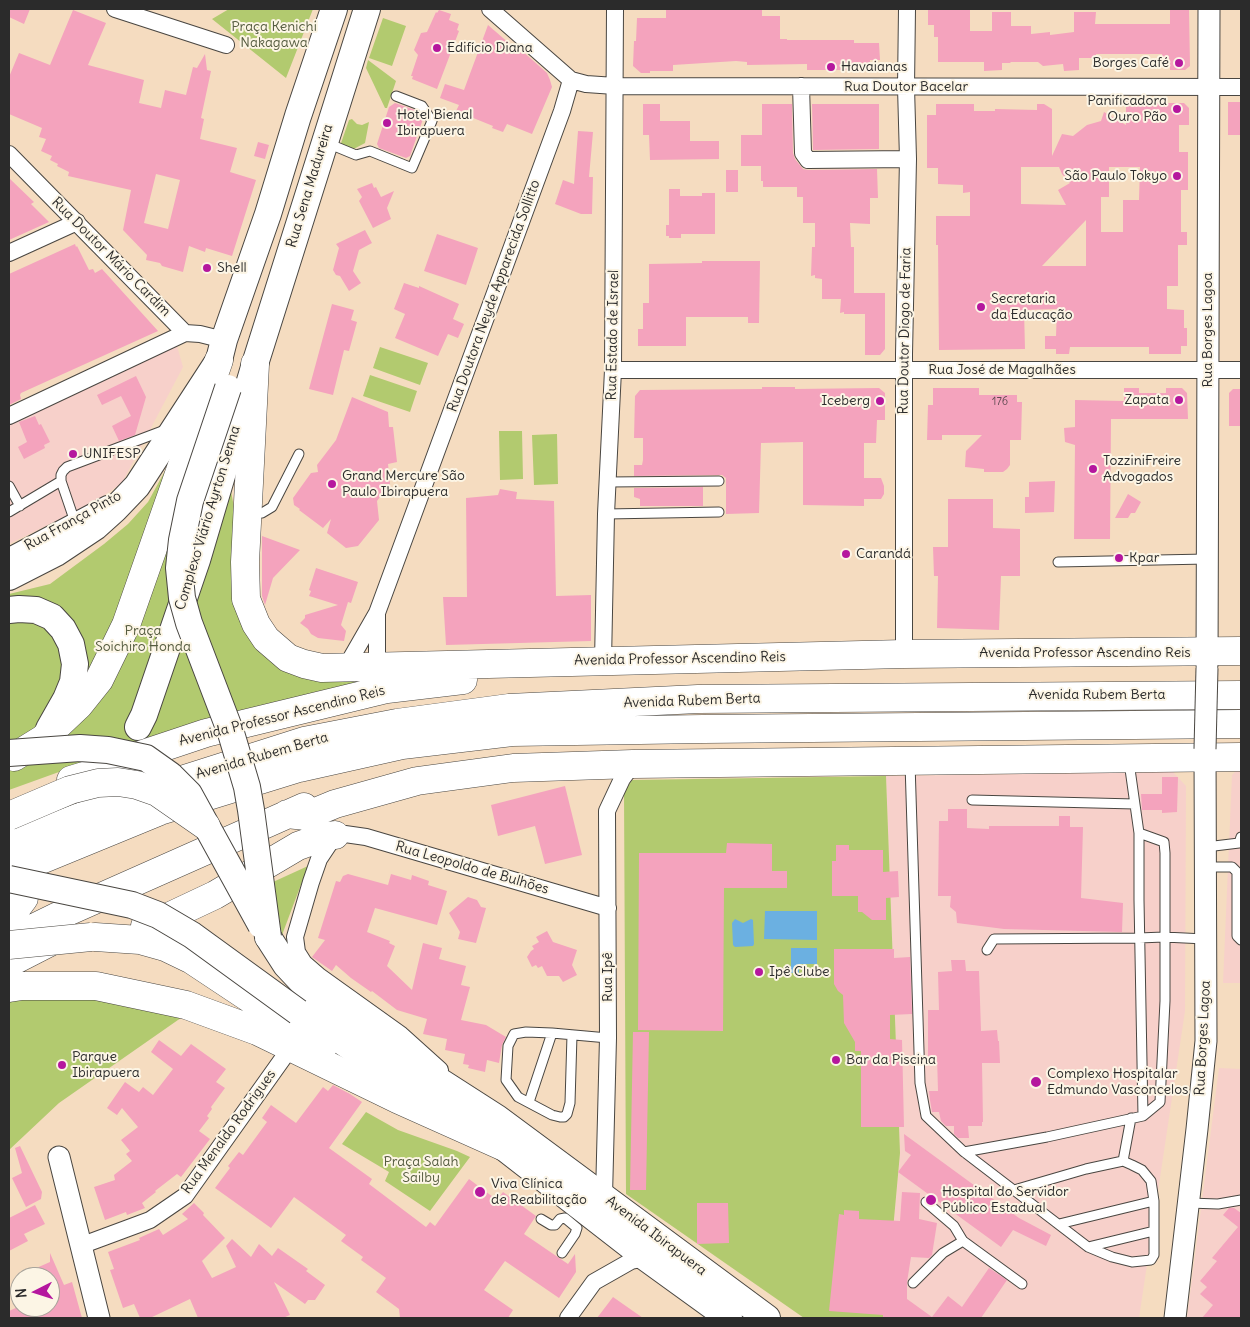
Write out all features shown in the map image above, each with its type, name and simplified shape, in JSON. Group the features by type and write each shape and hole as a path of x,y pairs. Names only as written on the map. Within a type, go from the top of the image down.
{"highway":[{"path":"9,761 43,739 79,705 99,680 126,626 221,350"},
{"path":"255,364 245,586 246,599 256,624 266,639 290,659 314,667 377,667 560,661"},
{"name":"Avenida Professor Ascendino Reis","path":"134,761 143,754 206,733 387,689 548,669 560,661 603,662 904,654 1207,660 1241,651"},
{"name":"Avenida Rubem Berta","path":"157,800 304,741 396,723 509,708 698,699 1241,695"},
{"name":"Avenida Rubem Berta","path":"157,800 402,745 512,732 1241,724"},
{"path":"9,940 286,814 344,790 436,765 491,756 610,742 619,738 626,730"},
{"path":"9,802 41,789 134,761 270,737 291,737 304,741"},
{"path":"286,814 306,816 342,802 418,781 513,768 633,764 1129,758 1206,753 1241,757"},
{"path":"9,816 70,790 98,783 118,782 138,785 157,792 206,826"},
{"path":"9,844 157,800"},
{"path":"9,873 157,800"},
{"path":"9,945 93,937 142,927 164,920 215,895 298,846 315,839 334,835"},
{"path":"9,963 75,930 191,858"},
{"path":"93,937 140,940 160,945 192,960 337,1056 373,1086"},
{"path":"9,988 22,986 96,986 186,1005 257,1031 373,1086 396,1099 502,1146"}],"main road":[{"path":"9,577 56,553 95,527 137,486 177,426 221,350 268,214 334,9"},
{"name":"Rua Sena Madureira","path":"255,364 367,9"},
{"path":"268,936 252,810 247,787 231,733 189,623 182,598 180,568 182,540 190,501 309,145 327,107 343,85"},
{"name":"Complexo Viário Ayrton Senna","path":"138,727 144,715 196,560 255,364"},
{"path":"9,610 36,610 52,617 63,629 71,644 75,664 73,682 66,699 43,739"},
{"path":"9,753 80,748 108,750 146,758 170,775 189,794 308,1005"},
{"path":"14,898 132,905 158,915 308,1005"},
{"name":"Avenida Ibirapuera","path":"308,1005 374,1039 497,1118 586,1210 767,1318"},
{"name":"Avenida Ibirapuera","path":"308,1005 403,1083 444,1106 502,1146 646,1258 729,1318"}],"street":[{"path":"115,9 226,45"},
{"path":"490,9 571,80"},
{"name":"Rua Estado de Israel","path":"603,662 606,514 613,370 616,9"},
{"name":"Rua Doutor Diogo de Faria","path":"904,654 904,370 908,160 906,87 907,9"},
{"name":"Rua Borges Lagoa","path":"1175,1318 1206,1041 1209,9"},
{"name":"Rua Doutor Bacelar","path":"571,80 586,84 615,86 1241,87"},
{"name":"Rua Doutora Neyde Apparecida Sollitto","path":"377,613 562,111 571,80"},
{"path":"801,86 803,153 808,160 908,160"},
{"name":"Rua Doutor Mário Cardim","path":"9,154 185,333"},
{"path":"9,254 77,222"},
{"path":"9,416 185,333 200,334 221,350"},
{"name":"Rua José de Magalhães","path":"613,370 1241,370"},
{"name":"Rua França Pinto","path":"9,556 75,522 137,486"},
{"path":"377,613 377,667"},
{"path":"346,667 377,613"},
{"name":"Rua Ipê","path":"586,1210 608,1038 608,811 622,779 633,764"},
{"name":"Rua Leopoldo de Bulhões","path":"334,835 346,834 366,837 608,908"},
{"path":"334,835 319,859 295,937 298,952 304,963 319,976 400,1034 497,1118"},
{"name":"Rua Menaldo Rodrigues","path":"80,1246 150,1220 185,1196 291,1047"},
{"path":"59,1157 99,1318"},
{"path":"568,1318 594,1282 632,1262 646,1258"}],"lane":[{"path":"324,142 356,155 370,151 412,168 432,121 422,106 396,96"},
{"path":"75,522 61,481 61,476 67,467 177,426"},
{"path":"248,514 262,513 272,507 299,454"},
{"path":"9,512 61,481"},
{"path":"608,482 719,481"},
{"path":"9,486 20,506"},
{"path":"606,514 719,512"},
{"path":"1058,562 1207,559"},
{"path":"1129,758 1139,833 1143,1116"},
{"path":"910,761 920,1083 926,1116 964,1152 1088,1247 1112,1257 1132,1262 1151,1260 1154,1255 1154,1200 1151,1181 1142,1170 1123,1161 1086,1169 1014,1190"},
{"path":"972,800 1135,804"},
{"path":"964,1152 1047,1137 1143,1116 1160,1102 1165,1001 1164,842 1139,833"},
{"path":"1206,857 1241,841"},
{"path":"1206,857 1232,867 1237,872 1237,936 1241,940"},
{"path":"987,950 994,938 1164,937 1206,939"},
{"path":"572,1035 570,1103 568,1114 560,1117 518,1097 506,1080 508,1046 514,1034 526,1032 552,1033 608,1038"},
{"path":"529,1102 552,1033"},
{"path":"1123,1161 1130,1118"},
{"path":"1059,1224 1154,1200"},
{"path":"1189,1203 1218,1204 1241,1200"},
{"path":"926,1202 954,1226 964,1242 1022,1284"},
{"path":"541,1219 551,1225 555,1225 560,1219 586,1210"},
{"path":"562,1252 575,1234 586,1210"},
{"path":"1088,1247 1154,1231"},
{"path":"913,1283 943,1253 964,1242"}],"shaded area":[{"name":"UNIFESP","path":"177,346 183,367 122,483 93,503 9,544 9,424"},
{"path":"1238,769 1241,769 1241,983 1223,983 1232,775"},
{"name":"Complexo Hospitalar Edmundo Vasconcelos","path":"1173,772 1186,786 1185,1011 1139,1318 885,1318 900,1153 886,776"},
{"path":"1219,1068 1241,1069 1241,1318 1187,1318"}],"green space":[{"name":"Praça Kenichi Nakagawa","path":"229,9 313,9 286,78 212,19"},
{"path":"383,18 406,26 392,66 369,58"},
{"path":"368,60 396,81 387,108 385,108 366,68"},
{"path":"352,119 357,124 362,125 369,122 365,143 350,151 340,146 349,120"},
{"path":"380,347 428,363 420,385 373,368"},
{"path":"370,375 417,391 410,412 363,396"},
{"path":"499,431 522,431 523,479 500,480"},
{"path":"557,434 558,484 534,485 532,435"},
{"name":"Praça Soichiro Honda","path":"167,467 229,481 261,647 426,668 131,746 9,790 9,594 50,584 104,544 128,524 148,502"},
{"name":"Ipê Clube","path":"886,776 900,1153 885,1318 804,1318 626,1194 624,792 632,780"},
{"path":"308,866 282,935 273,882"},
{"name":"Parque Ibirapuera","path":"101,992 188,1013 59,1103 9,1150 9,995"},
{"name":"Praça Salah Sailby","path":"366,1112 398,1130 470,1157 430,1211 385,1181 389,1172 342,1144"}],"water":[{"path":"765,911 817,911 817,940 764,939"},
{"path":"735,919 743,923 751,919 753,920 753,946 735,947 733,945 732,923"},
{"path":"791,948 817,948 817,964 799,964 799,973 791,973"}],"building":[{"path":"9,9 30,9 24,24 9,17"},
{"path":"666,9 762,9 762,16 780,16 780,39 854,40 854,43 879,43 880,60 870,60 870,63 856,63 856,70 807,70 807,64 747,65 747,62 736,61 673,65 673,71 641,73 633,66 637,18 666,18"},
{"path":"928,9 970,9 970,31 992,31 992,12 1011,12 1011,26 1031,26 1031,34 1050,32 1050,35 1074,32 1074,12 1096,12 1095,24 1170,24 1170,9 1189,9 1190,66 1185,70 1170,70 1170,65 1162,64 1162,54 1096,54 1096,58 1079,58 1079,70 1064,71 1063,64 1043,66 1038,62 1002,63 1002,70 984,71 984,62 938,62 938,37 934,37 934,25 928,25"},
{"path":"73,10 106,23 88,65 144,80 139,103 161,108 165,90 186,95 193,67 197,68 205,54 207,70 211,71 201,118 204,119 200,139 237,148 230,172 256,180 232,256 206,248 205,252 189,246 183,272 146,260 147,255 123,230 131,190 68,176 69,172 50,160 52,156 41,151 46,139 39,137 42,128 9,114 9,77 19,53 50,65","holes":["156,174 180,180 168,229 144,223"]},
{"name":"Edifício Diana","path":"439,10 451,14 449,20 459,24 457,30 459,31 437,89 412,79 413,76 411,76 418,55 414,50 421,33 427,32 436,12"},
{"path":"488,25 518,51 520,49 547,73 550,80 552,87 532,134 507,124 503,132 492,128 493,126 456,111 459,105 440,98 445,84 464,90"},
{"path":"1228,102 1241,102 1241,135 1228,135"},
{"path":"395,103 418,111 423,119 410,156 406,158 379,148 377,144 389,107"},
{"path":"1126,103 1184,103 1189,108 1189,125 1179,125 1179,152 1188,152 1188,190 1181,190 1181,232 1187,232 1187,245 1178,245 1178,286 1167,286 1167,309 1184,310 1187,346 1181,346 1181,354 1149,354 1149,347 1070,347 1069,354 1056,354 1056,349 1045,349 1045,336 1056,336 1057,309 1024,310 1025,349 939,350 936,216 970,216 970,192 963,193 963,185 938,184 938,168 927,168 927,115 936,115 936,104 974,104 974,111 995,111 995,109 1037,110 1037,104 1044,104 1052,109 1052,156 1062,134 1073,136 1087,125 1101,121 1104,112 1126,125","holes":["1021,167 1059,167 1070,183 1058,190 1066,205 1021,204","1109,167 1140,167 1139,200 1123,200 1123,232 1101,232 1101,197 1109,197","1086,220 1086,266 1042,266"]},
{"path":"643,104 660,104 660,121 690,121 690,141 719,141 719,159 650,160 649,135 643,135"},
{"path":"762,104 792,104 793,153 803,169 877,169 878,198 870,198 870,224 850,223 851,247 854,247 854,293 885,293 885,349 880,355 865,355 865,314 840,313 841,299 822,299 822,279 815,278 815,275 811,276 812,247 815,247 815,223 803,223 803,197 797,197 797,187 763,187 761,166 741,166 741,135 762,135"},
{"path":"812,104 879,104 879,149 813,150"},
{"path":"578,131 593,132 589,177 593,177 592,214 581,214 555,204 563,180 574,184"},
{"path":"258,142 269,145 265,159 254,156"},
{"path":"726,170 738,170 738,192 726,192"},
{"path":"9,178 34,202 31,204 49,222 9,240"},
{"path":"372,183 381,197 394,191 387,208 391,219 373,228 359,201 362,197 357,189"},
{"path":"669,189 680,189 680,196 702,196 702,193 715,193 715,234 681,234 681,238 669,238 669,236 666,236 666,225 669,225"},
{"path":"365,230 372,243 359,250 353,271 361,283 349,291 340,276 336,275 333,270 339,248 336,244"},
{"path":"437,234 478,248 466,285 424,271"},
{"path":"75,244 89,270 93,269 95,273 102,269 158,331 21,393 21,399 9,405 9,274"},
{"path":"702,261 760,261 759,323 748,323 748,317 686,317 686,346 638,346 638,329 643,329 643,303 649,303 649,264 702,263"},
{"path":"404,283 419,288 419,286 459,304 453,319 464,324 458,338 448,334 438,356 395,338 405,314 394,309"},
{"path":"332,304 354,310 351,320 357,322 349,351 344,350 333,395 309,389"},
{"path":"136,376 146,397 135,435 119,441 112,426 131,416 121,396 102,405 97,395"},
{"path":"762,387 795,387 795,389 879,388 885,393 885,420 877,420 876,443 864,443 864,478 881,478 884,494 881,499 864,499 864,506 803,505 803,442 761,443 759,513 726,514 726,478 722,475 634,476 634,465 642,465 643,460 643,438 634,438 635,396 640,390 762,389"},
{"path":"933,388 979,388 979,395 1017,395 1017,402 1022,402 1021,440 1010,440 1010,465 1007,469 1003,472 984,472 984,469 965,467 966,451 982,435 942,435 942,440 927,440 928,405 933,405"},
{"name":"TozziniFreire Advogados","path":"1124,388 1139,388 1139,393 1166,393 1166,388 1182,388 1187,393 1188,419 1111,419 1110,539 1074,539 1075,445 1065,442 1064,428 1075,427 1075,400 1124,401"},
{"path":"1233,389 1241,389 1241,426 1229,426 1229,393"},
{"path":"352,397 388,412 389,427 393,427 397,462 388,464 390,484 377,501 379,520 358,546 346,548 327,533 331,519 323,528 294,505 293,498 311,473 318,472 317,465 336,440"},
{"path":"35,416 50,442 44,445 45,448 24,459 18,447 27,442 19,422"},
{"path":"1055,481 1054,512 1025,513 1025,497 1029,497 1029,482"},
{"path":"703,487 703,506 640,506 640,499 634,497 634,488"},
{"path":"500,489 517,492 516,499 554,501 556,596 591,595 591,641 446,645 443,597 467,597 466,498 498,495"},
{"path":"1128,494 1141,502 1135,513 1131,513 1128,518 1115,518"},
{"path":"948,499 993,499 993,528 1020,529 1020,576 1001,576 999,630 937,628 938,576 934,576 933,547 948,547"},
{"path":"262,536 300,550 273,578 265,605 262,596"},
{"path":"316,568 358,582 351,603 348,602 341,625 346,631 344,641 318,638 300,623 305,618 305,615 338,605 309,596"},
{"path":"1162,777 1178,777 1177,812 1162,813 1162,810 1142,810 1141,794 1162,794"},
{"path":"565,786 582,855 545,864 535,826 498,836 491,805"},
{"path":"948,809 967,809 967,828 989,829 989,826 1059,826 1059,816 1070,816 1070,827 1083,827 1081,898 1123,903 1122,932 1004,929 957,923 956,912 950,907 951,896 938,896 939,821 948,821"},
{"path":"727,843 772,844 772,871 787,871 787,888 724,888 723,1031 638,1030 639,853 726,853"},
{"path":"836,845 849,845 849,850 883,850 883,872 898,871 899,897 886,898 886,920 872,920 862,912 858,912 858,896 832,896 832,861 836,861"},
{"path":"348,874 388,885 391,874 411,880 412,875 429,881 428,885 447,891 437,925 375,908 367,932 390,941 389,943 395,946 387,966 412,990 423,943 442,948 439,959 466,966 461,985 470,987 461,1020 486,1025 506,1037 502,1045 499,1063 487,1060 485,1072 468,1068 469,1065 463,1064 465,1054 445,1050 447,1039 423,1034 427,1019 397,1010 351,978 336,965 332,971 312,957 325,940 318,938 336,881 340,882 343,876"},
{"path":"468,897 477,900 481,907 486,908 476,943 458,939 460,932 449,913"},
{"path":"547,931 553,942 577,950 572,965 577,975 563,982 559,976 547,976 542,966 538,968 536,965 532,967 527,957 534,949 532,946 539,942 536,937"},
{"path":"834,949 894,949 894,958 910,957 912,1014 890,1015 890,1039 902,1040 904,1127 861,1127 861,1051 855,1051 855,1042 844,1023 843,995 834,984"},
{"path":"951,960 965,960 966,971 979,971 981,1031 997,1030 999,1041 1000,1063 982,1063 983,1122 982,1126 968,1126 969,1138 958,1138 954,1134 954,1126 946,1126 941,1121 939,1112 932,1112 929,1091 938,1091 937,1056 928,1057 928,1010 939,1010 938,972 952,971"},
{"path":"633,1032 649,1032 646,1190 630,1190"},
{"path":"159,1040 181,1056 191,1044 226,1069 216,1082 225,1088 211,1107 212,1109 207,1116 209,1118 199,1131 210,1139 181,1177 177,1174 142,1203 145,1208 127,1215 126,1212 105,1220 94,1187 115,1180 114,1175 132,1161 126,1154 130,1151 121,1140 138,1127 122,1108 117,1115 107,1108 125,1082 139,1092 143,1087 153,1095 173,1069 151,1052"},
{"path":"333,1085 362,1102 329,1148 372,1179 369,1184 426,1227 430,1222 435,1226 469,1179 497,1200 503,1192 536,1216 524,1234 568,1264 575,1254 576,1272 559,1298 505,1261 484,1290 513,1310 508,1318 400,1318 399,1309 376,1292 386,1278 361,1260 363,1257 341,1241 346,1235 294,1197 271,1228 215,1188 239,1152 243,1155 267,1122 262,1118 271,1105 296,1123 323,1087 328,1091"},
{"path":"904,1134 1019,1218 1051,1235 1046,1246 1013,1230 1001,1247 898,1172 911,1155 905,1151"},
{"path":"20,1146 42,1192 41,1199 26,1207 12,1178 22,1173 15,1148"},
{"path":"902,1192 920,1193 919,1219 937,1223 932,1255 929,1258 911,1257 907,1282 907,1299 932,1317 948,1296 962,1307 989,1268 1007,1280 981,1318 883,1318 883,1315 829,1311 839,1214 844,1215 844,1210 859,1211 859,1219 900,1221"},
{"path":"194,1203 225,1238 202,1261 212,1278 236,1267 226,1246 232,1239 251,1257 259,1244 272,1256 278,1248 308,1269 306,1271 325,1285 315,1300 308,1300 305,1304 274,1282 290,1315 283,1318 198,1318 190,1299 150,1318 140,1318 134,1304 123,1308 110,1270 114,1269 108,1252 140,1240 139,1238 159,1229 163,1235 188,1219 182,1214"},
{"path":"697,1203 728,1203 729,1243 697,1244"},
{"path":"35,1205 45,1224 24,1234 28,1241 9,1251 9,1218"},
{"path":"1229,1208 1234,1208 1241,1213 1241,1318 1202,1318 1213,1305 1200,1294 1207,1287 1200,1281 1217,1261 1212,1258 1238,1227 1223,1215"},
{"path":"50,1253 56,1267 39,1267 50,1262"},
{"path":"60,1276 64,1285 72,1282 82,1318 9,1318 9,1311 10,1317 60,1317"},
{"path":"613,1297 643,1318 597,1318"}],"place":[{"name":"Edifício Diana","path":"437,48"},
{"name":"Borges Café","path":"1179,63"},
{"name":"Havaianas","path":"831,67"},
{"name":"Panificadora Ouro Pão","path":"1177,109"},
{"name":"Hotel Bienal Ibirapuera","path":"387,123"},
{"name":"São Paulo Tokyo","path":"1177,176"},
{"name":"Shell","path":"207,268"},
{"name":"Secretaria da Educação","path":"981,307"},
{"name":"Zapata","path":"1179,400"},
{"name":"Iceberg","path":"880,401"},
{"name":"UNIFESP","path":"73,454"},
{"name":"TozziniFreire Advogados","path":"1093,469"},
{"name":"Grand Mercure São Paulo Ibirapuera","path":"332,484"},
{"name":"Carandá","path":"846,554"},
{"name":"Kpar","path":"1119,558"},
{"name":"Ipê Clube","path":"759,972"},
{"name":"Bar da Piscina","path":"836,1060"},
{"name":"Parque Ibirapuera","path":"62,1065"},
{"name":"Complexo Hospitalar Edmundo Vasconcelos","path":"1036,1082"},
{"name":"Viva Clínica de Reabilitação","path":"480,1192"},
{"name":"Hospital do Servidor Público Estadual","path":"931,1200"}]}
